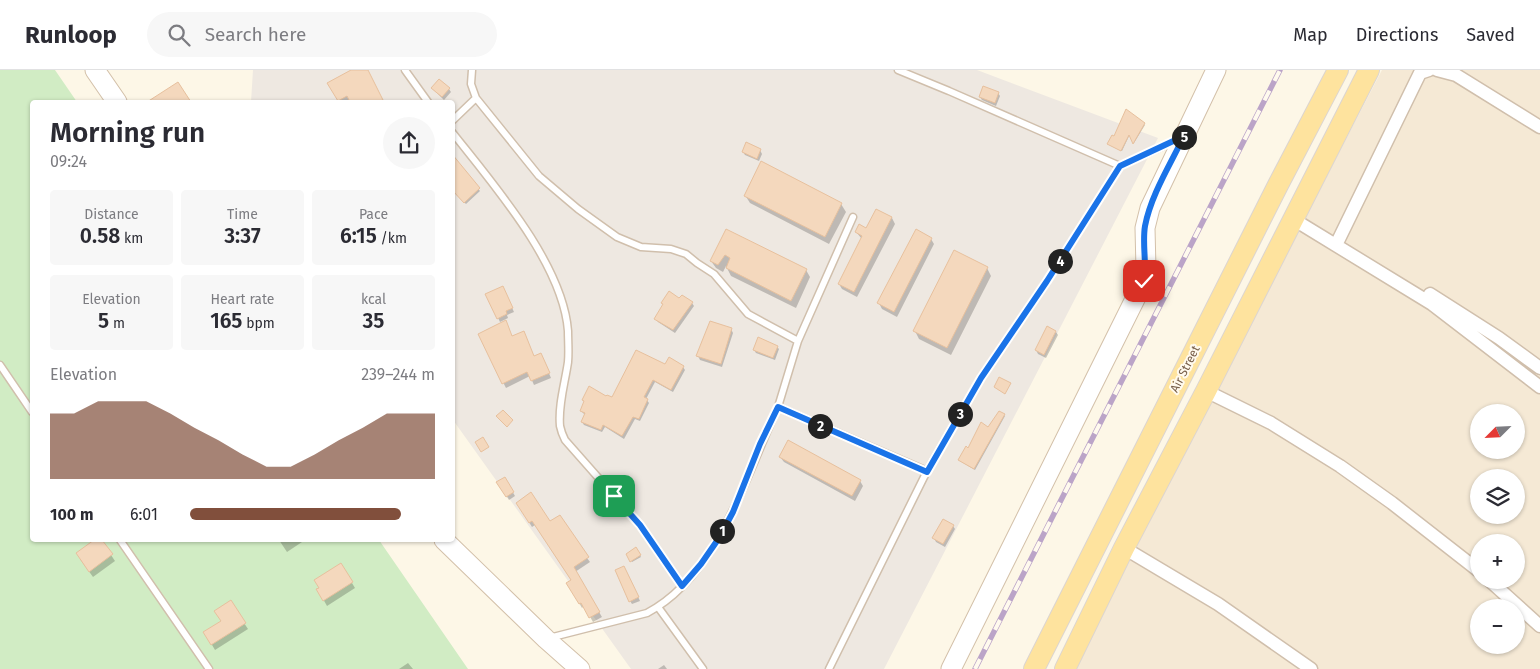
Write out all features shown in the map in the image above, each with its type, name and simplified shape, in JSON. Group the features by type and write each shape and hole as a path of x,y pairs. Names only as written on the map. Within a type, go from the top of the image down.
{"main road":[{"name":"Air Street","path":"1034,669 1338,70"},
{"path":"1065,669 1124,548 1294,219 1368,70"}],"street":[{"path":"95,70 117,100"},
{"path":"950,669 1144,281 1146,269 1145,228 1150,208 1216,70"},
{"path":"1338,246 1420,73 1429,70"},
{"path":"1436,70 1456,75 1540,127"},
{"path":"1294,219 1432,304 1540,387"},
{"path":"1338,246 1362,252 1463,314 1540,368"},
{"path":"1206,391 1271,422 1340,466 1392,503 1470,564"},
{"path":"446,542 546,639 580,669"},
{"path":"1124,548 1218,604 1311,669"},
{"path":"1499,589 1540,626"}],"lane":[{"path":"405,70 427,100"},
{"path":"472,70 471,84 476,98 539,176 617,237 640,247 658,250 671,249 686,254 696,263 714,274 748,314 798,341"},
{"path":"898,70 1120,166"},
{"path":"455,118 476,98"},
{"path":"455,136 489,178 540,250 562,302 568,330 568,360 560,409 560,427 565,440 640,525 682,586"},
{"path":"829,669 927,472 981,378 1047,281 1120,166 1184,136"},
{"path":"546,639 647,613 658,607 682,586 701,564 728,521 778,407 798,341 853,217"},
{"path":"0,365 30,409"},
{"path":"778,407 927,472"},
{"path":"121,542 209,669"},
{"path":"658,607 703,669"}],"shaded area":[{"path":"253,70 977,70 1158,138 884,669 631,669 455,423 455,100 251,100"},
{"path":"1382,70 1540,70 1540,669 1074,669 1177,464"}],"green space":[{"path":"0,70 55,70 76,100 30,100 30,542 380,542 468,669 0,669"}],"building":[{"path":"351,70 368,70 383,100 349,100 347,96 337,100 327,83"},
{"path":"439,79 450,88 442,97 431,88"},
{"path":"178,82 190,100 150,100"},
{"path":"983,86 999,92 995,103 979,97"},
{"path":"1126,109 1145,123 1133,144 1129,135 1121,151 1107,144 1112,135 1114,136"},
{"path":"746,142 761,149 757,159 742,152"},
{"path":"455,158 480,188 464,203 455,193"},
{"path":"761,161 842,203 825,237 744,196"},
{"path":"876,209 892,217 854,292 838,284 862,236 855,232 859,224 866,228"},
{"path":"726,229 807,269 791,301 726,268 730,258 725,255 718,265 710,261"},
{"path":"916,229 932,238 894,312 877,303"},
{"path":"954,250 988,267 947,348 913,331"},
{"path":"503,286 513,308 506,311 507,314 497,319 485,294"},
{"path":"669,291 679,298 682,295 693,302 673,330 654,319"},
{"path":"506,320 512,336 524,331 534,356 541,353 550,373 531,381 527,372 502,384 478,334"},
{"path":"710,321 732,328 721,364 696,356"},
{"path":"1047,326 1056,331 1044,355 1035,350"},
{"path":"758,337 778,346 773,358 753,350"},
{"path":"636,350 665,364 669,357 684,366 671,390 653,380 644,397 648,399 639,419 633,417 622,436 603,425 601,430 581,422 585,413 580,411 584,401 582,400 589,386 606,396 612,397"},
{"path":"999,377 1011,383 1005,394 994,387"},
{"path":"503,410 513,420 507,427 496,416"},
{"path":"999,411 1005,414 974,469 958,460 966,446 968,448 981,422 988,427"},
{"path":"483,437 489,447 481,452 475,442"},
{"path":"788,440 861,480 852,496 779,457"},
{"path":"505,477 514,492 506,497 496,482"},
{"path":"531,492 550,521 560,515 589,557 574,567 600,612 589,618 581,603 579,604 566,583 571,580 532,521 529,523 516,503"},
{"path":"943,519 954,525 943,544 932,538"},
{"path":"91,542 104,542 113,554 89,572 76,553"},
{"path":"636,547 641,555 630,562 626,554"},
{"path":"341,563 353,582 323,601 316,589 319,588 314,580"},
{"path":"624,566 639,597 629,602 615,570"},
{"path":"231,600 246,623 211,645 203,632 221,621 214,611"}],"railway":[{"path":"975,669 1280,70"}],"route":[{"path":"614,496 640,525 682,586 701,564 719,538 733,512 760,444 778,407 927,472 981,378 1047,281 1120,166 1184,136 1150,208 1145,228 1146,269 1144,281"}]}
